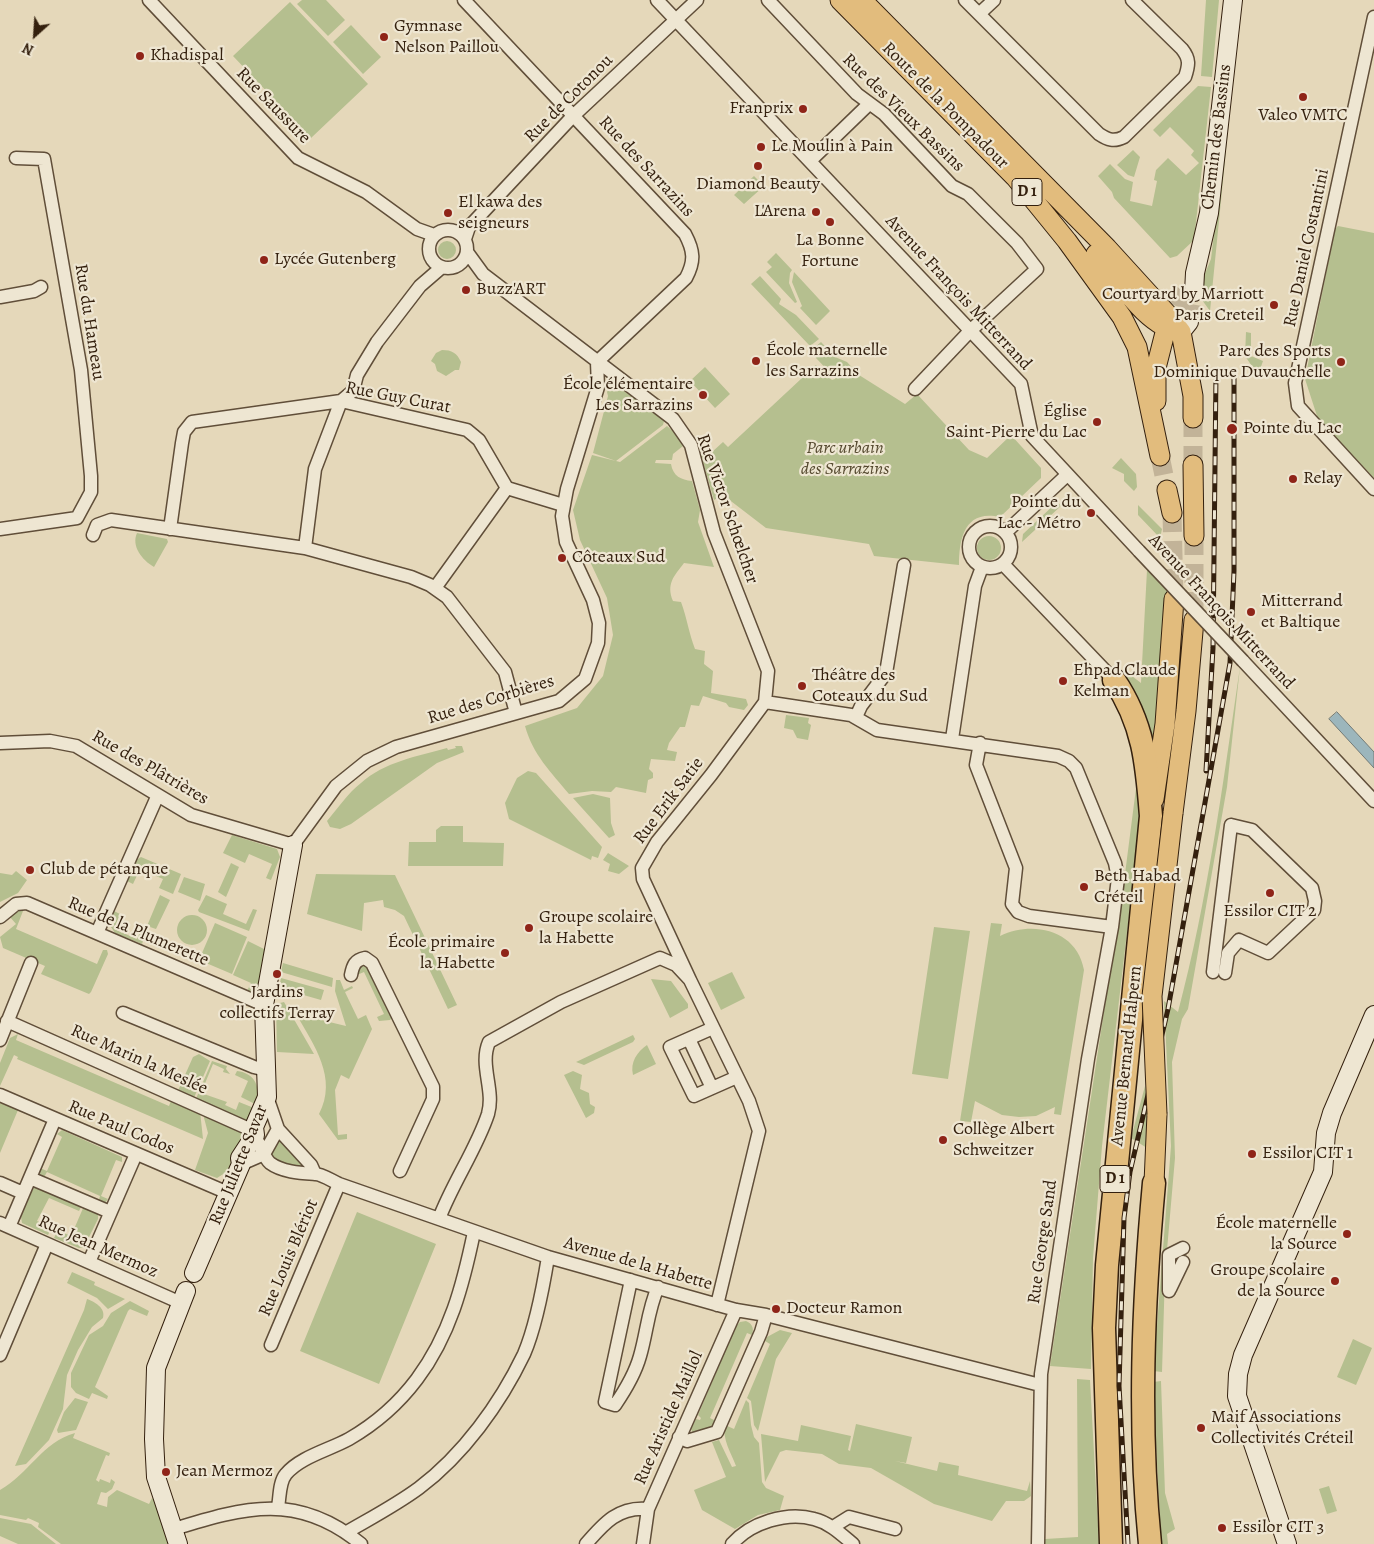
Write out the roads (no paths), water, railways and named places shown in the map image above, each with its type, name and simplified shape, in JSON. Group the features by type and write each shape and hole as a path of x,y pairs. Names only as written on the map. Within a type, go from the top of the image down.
{"highway":[{"path":"1114,680 1129,702 1137,723 1147,769 1162,815"},
{"name":"Avenue Bernard Halpern","path":"1112,1544 1104,1328 1107,1265 1162,815"},
{"name":"Avenue Bernard Halpern","path":"1150,1544 1146,1500 1143,1372 1146,1284 1154,1183"}],"main road":[{"name":"Route de la Pompadour","path":"840,0 1021,184 1067,241 1122,317 1137,347 1156,435"},
{"name":"Route de la Pompadour","path":"862,0 1176,321"},
{"path":"968,128 983,133 1096,255 1153,321 1176,321 1193,396 1193,418"},
{"name":"D 1","path":"1160,456 1156,435 1156,368 1176,321"},
{"path":"1193,466 1194,536"},
{"path":"1167,490 1172,513"},
{"name":"Avenue Bernard Halpern","path":"1154,1183 1156,1114 1152,996 1165,724 1174,599"},
{"name":"Avenue Bernard Halpern","path":"1162,815 1186,711 1194,620"}],"street":[{"name":"Rue Saussure","path":"149,0 298,158 366,192 417,229 431,246"},
{"name":"Rue des Sarrazins","path":"464,0 685,234 692,247 693,262 686,278 597,362"},
{"name":"Avenue François Mitterrand","path":"656,0 1021,384 1032,436 1374,800"},
{"name":"Rue de Cotonou","path":"467,233 573,116 697,0"},
{"name":"Rue des Vieux Bassins","path":"768,0 869,104 884,114 952,186 973,199 1016,243 1037,269 970,331"},
{"path":"965,0 1098,134 1108,140 1118,140 1124,137 1185,77 1189,66 1188,56 1182,49 1132,0"},
{"path":"979,14 994,0"},
{"name":"Chemin des Bassins","path":"1192,282 1209,213 1233,0"},
{"name":"Rue Daniel Costantini","path":"1374,17 1295,383 1298,406 1374,489"},
{"path":"810,161 869,104"},
{"name":"Rue du Hameau","path":"0,529 77,518 91,492 80,370 44,159 16,158"},
{"path":"305,548 315,469 341,401 353,391 358,375 377,342 420,286 448,267 464,259 467,252 467,233 455,230 442,230 431,246 420,286"},
{"path":"431,246 448,267 483,274"},
{"path":"467,252 483,274 597,362"},
{"path":"0,297 34,292 41,287"},
{"path":"915,388 970,331"},
{"name":"Rue des Corbières","path":"293,845 336,786 367,761 396,747 559,701 585,680 598,643 599,623 593,600 566,542 562,516 563,504 598,387 597,362"},
{"name":"Rue Victor Schœlcher","path":"597,362 673,419 691,445 714,533 768,671 765,702"},
{"name":"Rue Guy Curat","path":"170,529 184,432 192,422 341,401 467,430 479,440 507,488"},
{"path":"1006,532 1068,475"},
{"path":"435,588 507,488 563,504"},
{"path":"93,535 97,525 111,520 305,548 411,577 435,588 446,597 505,672 516,713"},
{"path":"987,525 1001,528 1006,532 1012,545 1008,559 1004,564 989,568 982,567 972,558 969,544 971,537 980,527 987,525"},
{"path":"1004,564 1114,680"},
{"path":"765,702 856,717 861,706 886,672 904,565"},
{"path":"952,739 975,586 982,567"},
{"name":"Rue Erik Satie","path":"668,933 643,879 642,868 656,842 711,775 765,702"},
{"name":"Rue George Sand","path":"856,717 877,730 952,739 1058,756 1076,768 1115,863 1118,878 1112,927 1088,1059 1040,1385 1038,1544"},
{"name":"Rue des Plâtrières","path":"0,743 50,741 76,746 104,761 158,797 191,815 293,845"},
{"path":"980,744 976,765 1016,868 1012,904 1018,912 1029,916 1112,927"},
{"path":"97,933 158,797"},
{"path":"1231,825 1252,830 1312,888 1315,900 1314,910 1268,953 1239,940 1228,953 1219,973 1231,825"},
{"name":"Rue Juliette Savar","path":"194,1273 241,1164 240,1158 243,1150 255,1135 254,1127 267,1098 264,1005 293,845"},
{"name":"Rue de la Plumerette","path":"0,917 16,904 27,903 264,1005"},
{"path":"439,1219 488,1113 490,1089 485,1058 489,1042 561,1002 660,958 666,947 668,933"},
{"path":"668,933 749,1101 759,1131 717,1305"},
{"path":"351,975 353,966 358,960 365,958 372,963 433,1087 433,1099 400,1171"},
{"path":"660,958 676,965 690,980"},
{"path":"0,1040 31,964"},
{"name":"Rue Marin la Meslée","path":"123,1013 254,1067 266,1070"},
{"path":"1287,1544 1237,1396 1238,1374 1243,1355 1323,1172 1329,1122 1374,1015"},
{"name":"Rue Marin la Meslée","path":"7,1021 247,1128 255,1135"},
{"path":"713,1028 670,1047 694,1096 737,1077"},
{"path":"689,1039 712,1088"},
{"name":"Rue Paul Codos","path":"0,1096 228,1194"},
{"path":"267,1098 278,1129 311,1165 315,1174"},
{"path":"4,1225 23,1193 55,1119"},
{"path":"264,1154 255,1135 278,1129"},
{"path":"241,1164 264,1154 278,1129"},
{"path":"90,1262 136,1154"},
{"name":"Avenue de la Habette","path":"264,1154 268,1161 276,1165 308,1175 315,1174 548,1257 736,1310 766,1315 1040,1385"},
{"path":"30,1178 110,1212"},
{"path":"0,1183 23,1193"},
{"name":"Rue Louis Blériot","path":"271,1345 340,1184"},
{"name":"Rue Jean Mermoz","path":"4,1225 90,1262 184,1297"},
{"path":"278,1507 285,1475 298,1464 369,1426 397,1402 417,1379 442,1341 458,1302 474,1232"},
{"path":"0,1355 47,1244"},
{"path":"1183,1248 1169,1255 1169,1291 1183,1262"},
{"path":"347,1532 419,1488 463,1447 498,1400 524,1352 543,1287 548,1257"},
{"path":"631,1280 604,1402 616,1405 633,1375 642,1349 651,1304 658,1287"},
{"path":"184,1297 156,1368 154,1445 156,1477 176,1536 220,1514 278,1507 306,1513 327,1521 347,1532 361,1544"},
{"name":"Rue Aristide Maillol","path":"643,1544 648,1509 736,1310"},
{"path":"679,1438 687,1441 717,1432 761,1332 766,1315"},
{"path":"586,1544 598,1530 624,1510 648,1509"},
{"path":"732,1544 741,1535 756,1526 788,1516 814,1519 833,1527 853,1544"},
{"path":"833,1527 850,1517 895,1529"}],"water":[{"path":"1337,712 1374,752 1374,768 1329,719"}],"tunnel":[{"path":"1176,306 1186,282"},
{"path":"1189,322 1194,292"},
{"path":"1193,418 1193,465"},
{"path":"1160,456 1167,490"},
{"path":"1172,513 1174,599"},
{"path":"1194,536 1194,620"}],"railway":[{"path":"1206,771 1213,648 1216,373"},
{"path":"1128,1544 1119,1386 1124,1218 1130,1172 1168,1009 1230,663 1234,571 1234,373"}],"place":[{"name":"Gymnase Nelson Paillou","path":"384,37"},
{"name":"Khadispal","path":"140,56"},
{"name":"Valeo VMTC","path":"1303,97"},
{"name":"Franprix","path":"803,109"},
{"name":"Le Moulin à Pain","path":"761,147"},
{"name":"Diamond Beauty","path":"758,166"},
{"name":"L'Arena","path":"816,212"},
{"name":"El kawa des seigneurs","path":"448,213"},
{"name":"La Bonne Fortune","path":"830,222"},
{"name":"Lycée Gutenberg","path":"264,260"},
{"name":"Buzz'ART","path":"466,290"},
{"name":"Courtyard by Marriott Paris Creteil","path":"1274,305"},
{"name":"École maternelle les Sarrazins","path":"756,361"},
{"name":"Parc des Sports Dominique Duvauchelle","path":"1341,362"},
{"name":"École élémentaire Les Sarrazins","path":"703,395"},
{"name":"Église Saint-Pierre du Lac","path":"1097,422"},
{"name":"Pointe du Lac","path":"1232,429"},
{"name":"Relay","path":"1293,479"},
{"name":"Pointe du Lac - Métro","path":"1091,513"},
{"name":"Côteaux Sud","path":"562,558"},
{"name":"Mitterrand et Baltique","path":"1251,612"},
{"name":"Ehpad Claude Kelman","path":"1063,681"},
{"name":"Théâtre des Coteaux du Sud","path":"802,686"},
{"name":"Club de pétanque","path":"30,870"},
{"name":"Beth Habad Créteil","path":"1084,887"},
{"name":"Essilor CIT 2","path":"1270,893"},
{"name":"Groupe scolaire la Habette","path":"529,928"},
{"name":"École primaire la Habette","path":"505,953"},
{"name":"Jardins collectifs Terray","path":"277,974"},
{"name":"Collège Albert Schweitzer","path":"943,1140"},
{"name":"Essilor CIT 1","path":"1252,1154"},
{"name":"École maternelle la Source","path":"1347,1234"},
{"name":"Groupe scolaire de la Source","path":"1335,1281"},
{"name":"Docteur Ramon","path":"776,1309"},
{"name":"Maif Associations Collectivités Créteil","path":"1201,1428"},
{"name":"Jean Mermoz","path":"166,1472"},
{"name":"Essilor CIT 3","path":"1222,1528"}],"park label":[{"name":"Parc urbain des Sarrazins","path":"845,459"}]}
